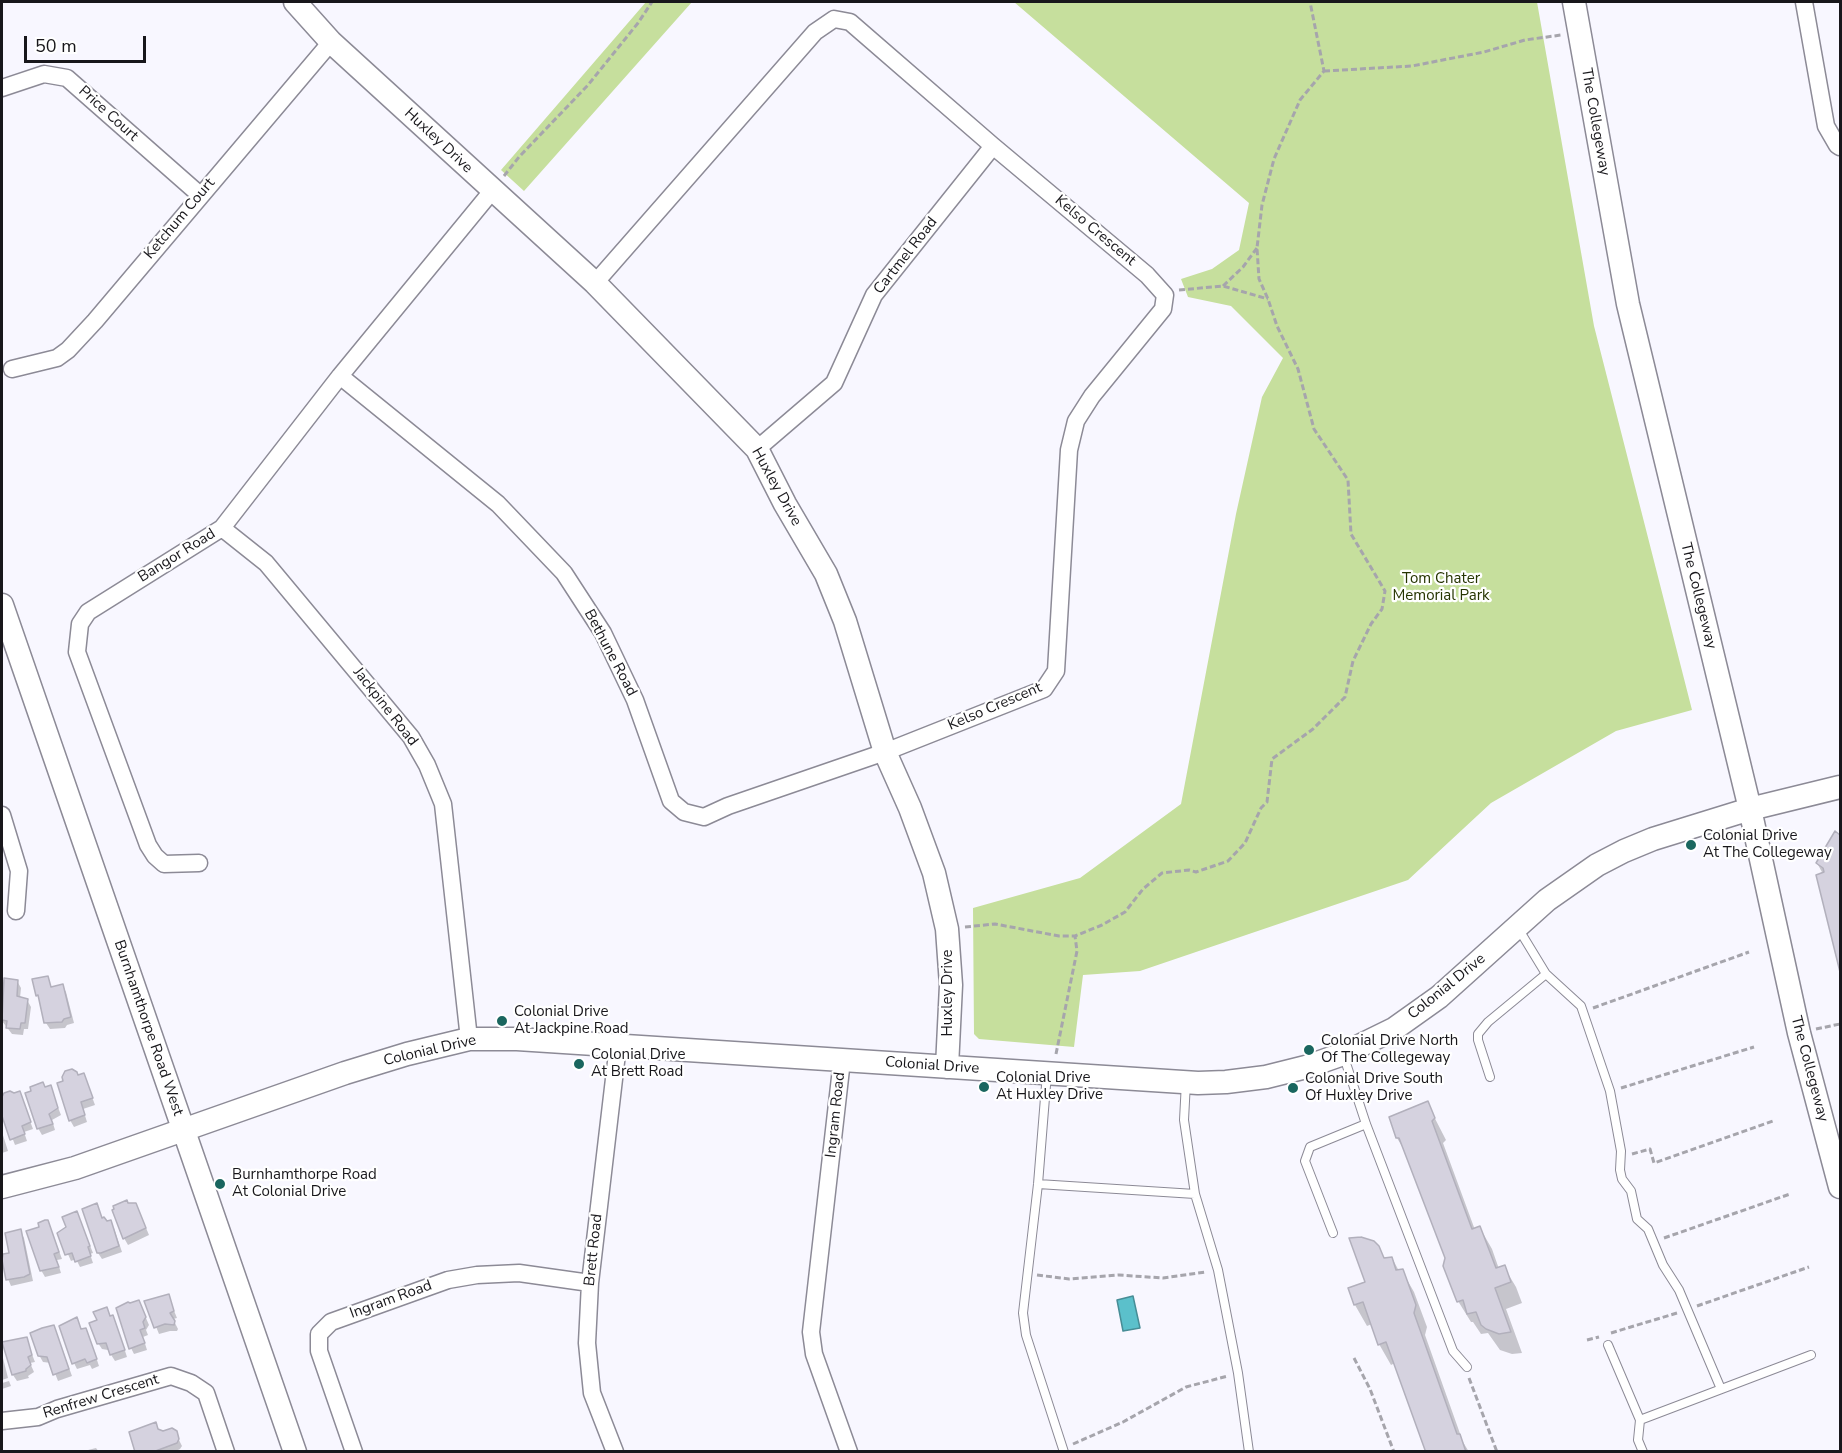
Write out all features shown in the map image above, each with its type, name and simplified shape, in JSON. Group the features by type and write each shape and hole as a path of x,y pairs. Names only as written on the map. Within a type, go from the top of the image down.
{"street":[{"name":"Huxley Drive","path":"295,2 331,42 595,283 757,448 785,504 826,574 845,621 885,752 910,808 934,873 947,929 951,986 947,1067"},
{"name":"The Collegeway","path":"1574,2 1628,304 1749,809 1799,1033 1840,1187"},
{"path":"1804,2 1826,126 1840,147"},
{"name":"Kelso Crescent","path":"595,283 815,32 834,19 850,22 1147,275 1165,296 1163,309 1092,396 1076,421 1069,450 1056,671 1044,689 885,752"},
{"name":"Ketchum Court","path":"12,369 57,358 68,350 331,42"},
{"name":"Price Court","path":"2,88 44,74 67,78 200,195"},
{"name":"Cartmel Road","path":"757,448 834,383 874,295 993,146"},
{"name":"Bangor Road","path":"199,863 164,864 148,845 77,652 80,624 88,612 222,528 340,376 492,191"},
{"name":"Bethune Road","path":"340,376 498,504 564,573 603,633 635,700 671,801 684,812 704,817 728,806 885,752"},
{"name":"Jackpine Road","path":"222,528 266,563 411,737 428,765 443,804 469,1039"},
{"name":"Burnhamthorpe Road West","path":"2,606 295,1452"},
{"name":"Colonial Drive","path":"2,1187 75,1167 345,1073 407,1054 469,1039 517,1039 618,1045 1186,1082 1226,1082 1266,1077 1306,1067 1343,1054 1386,1033 1417,1014 1572,882 1624,851 1653,839 1749,809 1840,787"},
{"path":"2,815 19,871 16,911"},
{"name":"Brett Road","path":"615,1452 592,1393 587,1343 590,1283 618,1045"},
{"name":"Ingram Road","path":"842,1060 811,1332 814,1354 849,1452"},
{"name":"Ingram Road","path":"354,1452 319,1352 319,1334 331,1322 448,1280 477,1275 519,1273 590,1283"},
{"name":"Renfrew Crescent","path":"2,1421 38,1417 57,1409 171,1376 191,1383 206,1393 226,1452"}],"lane":[{"path":"1517,927 1546,974 1581,1006 1610,1091 1621,1157 1622,1179 1631,1191 1637,1220 1648,1229 1663,1265 1679,1290 1721,1389"},
{"path":"1490,1077 1478,1034 1488,1022 1546,974"},
{"path":"1343,1054 1366,1124 1453,1351 1467,1367"},
{"path":"1047,1073 1038,1184 1023,1313 1026,1335 1063,1450"},
{"path":"1186,1082 1184,1120 1195,1194 1218,1270 1238,1373 1249,1452"},
{"path":"1333,1233 1305,1161 1310,1147 1366,1124"},
{"path":"1038,1184 1195,1194"},
{"path":"1608,1345 1640,1420 1638,1440 1643,1452"},
{"path":"1640,1420 1810,1355"}],"path":[{"path":"492,191 519,157 588,85 652,2"},
{"path":"1310,2 1324,71"},
{"path":"947,929 995,924 1059,936 1075,936 1125,912 1143,889 1162,873 1189,870 1196,872 1228,861 1245,843 1261,808 1268,802 1272,759 1313,729 1345,697 1353,661 1371,624 1382,609 1385,591 1351,534 1348,480 1314,429 1298,369 1277,326 1259,279 1257,248 1262,205 1274,159 1300,100 1324,71 1412,66 1484,52 1525,40 1578,32"},
{"path":"1223,286 1243,267 1257,248"},
{"path":"1165,296 1184,288 1223,286 1268,299"},
{"path":"1047,1073 1058,1049 1077,951 1075,936"},
{"path":"1583,1012 1749,952"},
{"path":"1799,1033 1840,1024"},
{"path":"1610,1091 1754,1047"},
{"path":"1621,1157 1650,1149 1654,1163 1773,1121"},
{"path":"1653,1241 1790,1194"},
{"path":"1026,1274 1069,1279 1119,1275 1163,1278 1218,1270"},
{"path":"1354,1358 1370,1389 1394,1452"},
{"path":"1467,1367 1470,1384 1496,1451"},
{"path":"1063,1450 1123,1422 1186,1387 1238,1373"}],"green space":[{"path":"646,2 692,2 524,191 501,170"},
{"name":"Tom Chater Memorial Park","path":"1014,2 1537,2 1594,326 1692,710 1616,731 1491,803 1408,880 1140,971 1083,975 1074,1047 979,1039 974,1034 973,908 1080,878 1181,804 1236,514 1262,397 1283,358 1231,306 1188,297 1181,279 1212,269 1239,250 1249,203"}],"water":[{"path":"1133,1296 1140,1328 1123,1331 1117,1300"}],"building":[{"path":"1835,831 1840,835 1840,972 1816,875 1824,872 1823,868 1816,863"},
{"path":"48,976 51,987 63,984 71,1017 62,1022 44,1023 32,979"},
{"path":"4,978 18,980 17,996 28,999 25,1023 21,1023 20,1029 6,1028 7,1021 2,1020"},
{"path":"72,1069 78,1075 84,1073 93,1098 81,1102 85,1115 69,1121 57,1083 63,1081 65,1071"},
{"path":"43,1082 45,1087 51,1085 58,1108 49,1114 53,1124 37,1129 25,1093 31,1091 30,1087"},
{"path":"10,1091 14,1093 20,1091 31,1122 22,1126 25,1134 10,1140 2,1116 2,1097 4,1093"},
{"path":"1428,1101 1435,1118 1432,1121 1472,1229 1480,1226 1496,1268 1505,1265 1511,1282 1495,1288 1511,1332 1499,1334 1486,1329 1481,1325 1476,1312 1467,1314 1463,1300 1457,1302 1443,1266 1445,1258 1399,1138 1396,1138 1389,1117"},
{"path":"127,1200 128,1203 136,1203 146,1228 123,1239 112,1210 113,1206"},
{"path":"97,1203 102,1218 104,1217 107,1221 111,1220 119,1246 101,1253 97,1253 82,1209"},
{"path":"77,1211 90,1246 88,1247 91,1256 75,1262 72,1253 65,1255 57,1233 66,1227 62,1217"},
{"path":"48,1220 59,1252 54,1254 59,1267 40,1271 26,1231 39,1227 38,1223"},
{"path":"21,1229 30,1274 6,1280 2,1260 3,1254 9,1253 5,1233"},
{"path":"1361,1237 1374,1241 1384,1258 1392,1257 1396,1270 1403,1269 1416,1305 1414,1313 1457,1434 1460,1434 1466,1452 1423,1452 1425,1450 1386,1342 1378,1345 1363,1302 1354,1305 1348,1288 1365,1282 1349,1238"},
{"path":"169,1294 174,1311 170,1313 175,1321 174,1325 165,1324 154,1328 144,1301"},
{"path":"139,1300 146,1317 143,1322 145,1328 140,1330 145,1343 129,1349 116,1308"},
{"path":"107,1307 110,1316 113,1315 125,1350 110,1355 106,1343 97,1344 89,1323 97,1320 93,1312"},
{"path":"77,1317 81,1329 86,1328 97,1359 87,1363 85,1359 72,1364 59,1326"},
{"path":"54,1325 69,1369 53,1375 47,1357 38,1356 30,1333"},
{"path":"27,1337 32,1355 28,1357 31,1365 26,1371 12,1375 2,1342"},
{"path":"156,1422 158,1429 163,1431 172,1428 177,1431 179,1439 177,1443 153,1452 135,1452 129,1432"}],"place":[{"name":"Colonial Drive At The Collegeway","path":"1691,845"},
{"name":"Colonial Drive At Jackpine Road","path":"502,1021"},
{"name":"Colonial Drive North Of The Collegeway","path":"1309,1050"},
{"name":"Colonial Drive At Brett Road","path":"579,1064"},
{"name":"Colonial Drive At Huxley Drive","path":"984,1087"},
{"name":"Colonial Drive South Of Huxley Drive","path":"1293,1088"},
{"name":"Burnhamthorpe Road At Colonial Drive","path":"220,1184"}]}
